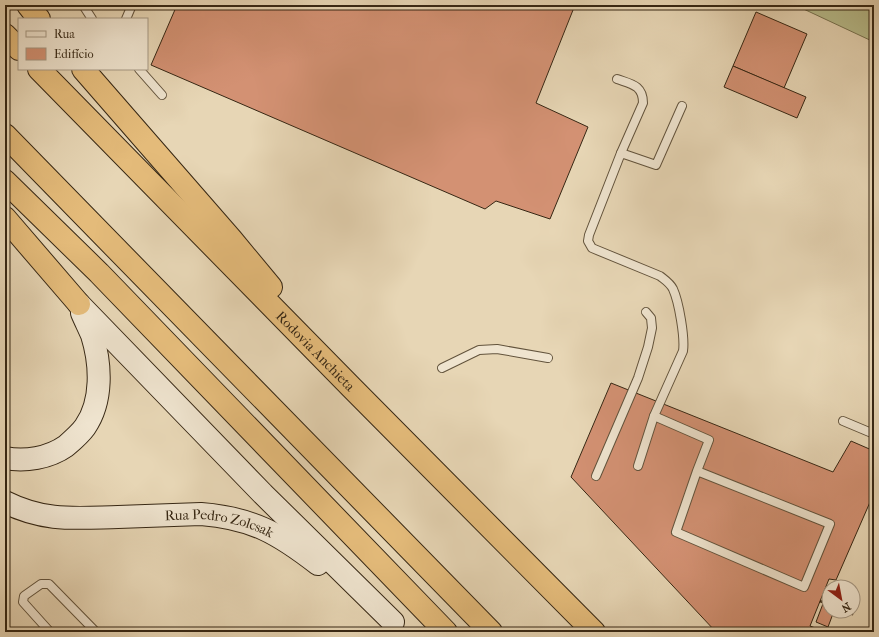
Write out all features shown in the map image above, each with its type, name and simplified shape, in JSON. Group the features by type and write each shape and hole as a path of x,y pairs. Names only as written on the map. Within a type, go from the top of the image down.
{"highway":[{"path":"28,5 38,18"},
{"path":"5,35 18,48"},
{"name":"Rodovia Anchieta","path":"40,70 594,632"},
{"path":"84,70 232,240 352,388"},
{"path":"5,135 491,632"},
{"path":"5,181 99,273 446,632"},
{"path":"5,218 79,304"}],"main road":[{"path":"5,458 19,460 35,458 48,455 61,449 75,439 85,427 93,413 97,396 98,378 96,358 92,336 79,304"},
{"path":"79,304 263,494 398,627"},
{"name":"Rua Pedro Zolcsak","path":"5,502 17,508 61,518 201,514 219,516 256,524 289,542 398,627"}],"lane":[{"path":"83,5 91,18"},
{"path":"126,18 132,5"},
{"path":"140,70 162,95"},
{"path":"617,78 636,86 641,90 643,103 621,153 588,241 592,248 660,276 668,282 673,290 681,323 684,344 683,351 654,416 638,466"},
{"path":"621,153 656,165 682,106"},
{"path":"596,476 638,378 646,354 652,328 651,318 646,312"},
{"path":"442,368 479,350 497,349 548,358"},
{"path":"654,416 709,440 696,471 676,532 804,587 830,524 696,471"},
{"path":"843,421 872,434"},
{"path":"50,632 23,602 24,596 41,584 49,584 96,632"}],"green space":[{"path":"795,5 874,5 874,42"}],"building":[{"path":"177,5 575,5 536,103 588,127 550,219 496,201 485,209 151,65"},
{"path":"756,12 807,34 784,88 733,66"},
{"path":"733,66 806,97 797,118 724,87"},
{"path":"611,383 833,472 851,441 874,451 874,493 836,579 821,579 821,599 810,626 826,632 716,632 571,477"},
{"path":"821,609 821,619 831,619 828,627 816,622"}]}
